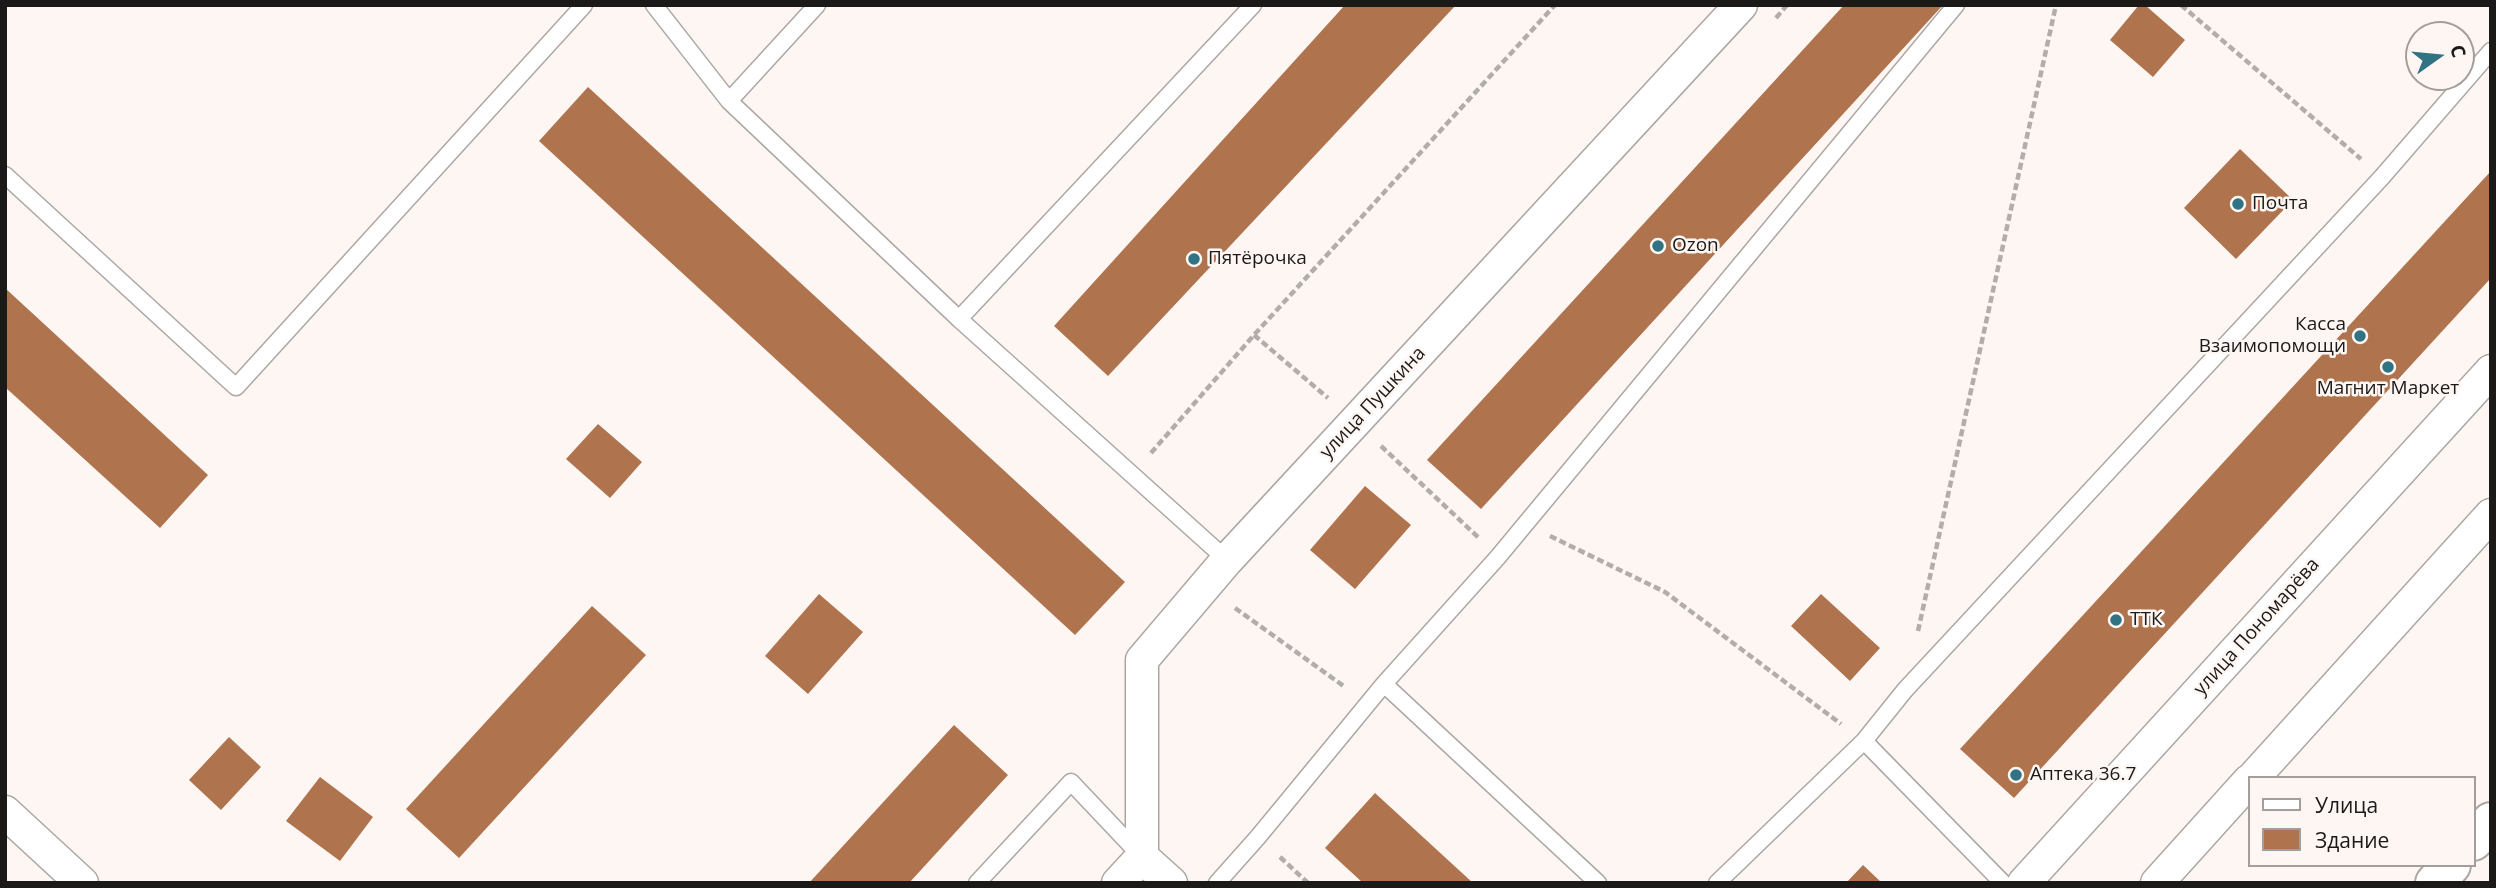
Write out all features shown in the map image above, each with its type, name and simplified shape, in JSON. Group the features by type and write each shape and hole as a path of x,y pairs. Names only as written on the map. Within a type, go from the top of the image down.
{"main road":[{"path":"2475,839 2491,822"},
{"path":"2435,883 2449,867"}],"street":[{"name":"улица Пушкина","path":"1142,857 1142,660 1227,560 1741,5"},
{"name":"улица Пономарёва","path":"2024,883 2491,371"},
{"path":"2255,776 2491,515"},
{"path":"2157,883 2248,783"},
{"path":"5,812 82,883"},
{"path":"1118,883 1142,857 1171,883"}],"lane":[{"path":"5,175 236,387 584,5"},
{"path":"654,5 729,101 959,319 1227,560"},
{"path":"729,101 817,5"},
{"path":"959,319 1252,5"},
{"path":"1217,883 1384,684 1498,557 1955,5"},
{"path":"1717,883 1864,741 1905,690 2382,177 2491,51"},
{"path":"1384,684 1598,883"},
{"path":"1864,741 2003,883"},
{"path":"977,883 1072,782 1142,857"}],"path":[{"path":"1132,474 1254,335 1555,5"},
{"path":"1905,690 2056,5"},
{"path":"2181,5 2382,177"},
{"path":"1254,335 1355,422 1498,557 1549,536 1665,592 1864,741"},
{"path":"1205,587 1368,704"},
{"path":"1258,837 1308,883"}],"building":[{"path":"1345,5 1456,5 1108,376 1054,326"},
{"path":"1844,5 1943,5 1481,509 1427,460"},
{"path":"2139,5 2145,5 2185,40 2153,77 2110,40"},
{"path":"588,87 1125,582 1075,635 539,141"},
{"name":"Почта","path":"2240,149 2293,200 2236,259 2184,208"},
{"path":"2491,171 2491,278 2014,798 1960,749"},
{"path":"5,288 208,475 160,528 5,387"},
{"path":"598,424 642,462 610,498 566,459"},
{"path":"1365,486 1411,525 1355,589 1310,550"},
{"path":"819,594 863,632 808,694 765,656"},
{"path":"1821,594 1880,648 1850,681 1791,626"},
{"path":"592,606 646,655 459,858 406,809"},
{"path":"954,725 1008,775 909,883 809,883"},
{"path":"229,737 261,767 221,810 189,780"},
{"path":"320,777 373,817 340,861 286,821"},
{"path":"1375,793 1473,883 1363,883 1325,848"},
{"path":"1863,865 1882,883 1846,883"}],"place":[{"name":"Почта","path":"2238,204"},
{"name":"Ozon","path":"1658,246"},
{"name":"Пятёрочка","path":"1194,259"},
{"name":"Касса Взаимопомощи","path":"2360,336"},
{"name":"Магнит Маркет","path":"2388,367"},
{"name":"ТТК","path":"2116,620"},
{"name":"Аптека 36.7","path":"2016,775"}]}
